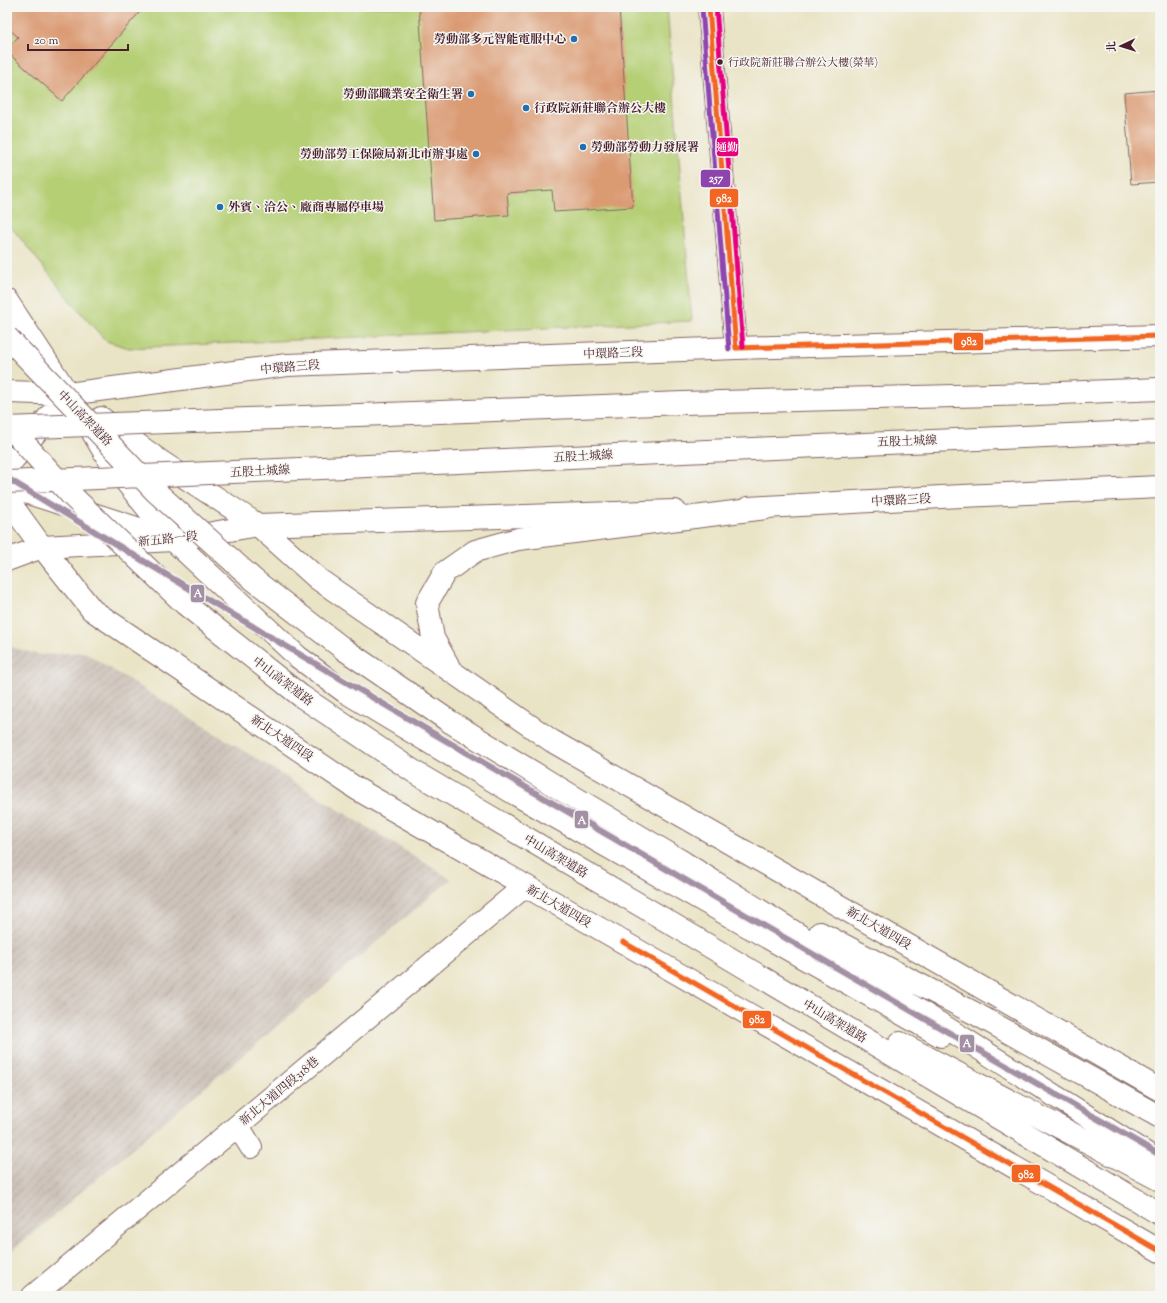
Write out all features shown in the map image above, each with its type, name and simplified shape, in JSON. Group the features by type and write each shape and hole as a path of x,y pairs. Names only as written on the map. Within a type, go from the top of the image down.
{"main road":[{"path":"709,7 736,348"},
{"name":"新北大道四段","path":"7,301 111,463 173,540 298,657 344,691 517,795 948,1040 1160,1167"},
{"name":"中環路三段","path":"68,394 287,365 736,348 1160,336"},
{"name":"中山高架道路","path":"7,337 155,491 254,580 345,650 449,720 680,861 976,1014 1160,1118"},
{"path":"7,428 683,403 1035,394 1160,389"},
{"path":"7,392 68,394"},
{"path":"7,467 68,394"},
{"name":"新北大道四段","path":"68,394 160,460 258,526 318,579 552,741 1160,1090"},
{"name":"中山高架道路","path":"7,424 71,494 184,604 301,696 416,773 1160,1214"},
{"name":"五股土城線","path":"7,482 1160,430"},
{"name":"新北大道四段","path":"7,486 173,540"},
{"name":"中環路三段","path":"258,526 766,508 1160,487"},
{"name":"新北大道四段","path":"7,499 42,547 92,610 357,789 1160,1251"},
{"path":"450,670 433,638 426,603 446,572 475,551 518,539 766,508"},
{"name":"新五路一段","path":"7,560 42,547 173,540 258,526"},
{"path":"680,861 1160,1162"},
{"name":"新北大道四段318巷","path":"33,1296 525,886"},
{"path":"662,918 1160,1180"},
{"path":"238,1126 251,1147"}],"shaded area":[{"path":"7,646 41,655 84,652 451,879 7,1255"}],"green space":[{"path":"7,7 667,7 692,321 129,348 106,341 81,313 7,222"}],"building":[{"path":"7,7 144,7 62,101 7,52 7,49 18,37 7,27"},
{"name":"行政院新莊聯合辦公大樓","path":"419,7 619,7 633,207 554,212 552,190 507,193 509,215 434,220"},
{"path":"1160,90 1160,182 1131,184 1124,93"}],"transit line":[{"name":"982","path":"709,7 736,348 1160,336"},
{"name":"通勤","path":"716,7 743,347"},
{"name":"257","path":"702,8 729,349"},
{"name":"A","path":"7,478 293,651 437,736 1160,1155"},
{"name":"982","path":"623,942 1160,1251"}],"place":[{"name":"勞動部多元智能電服中心","path":"574,39"},
{"name":"行政院新莊聯合辦公大樓(榮華)","path":"720,62"},
{"name":"勞動部職業安全衛生署","path":"471,94"},
{"name":"行政院新莊聯合辦公大樓","path":"526,108"},
{"name":"勞動部勞動力發展署","path":"583,147"},
{"name":"勞動部勞工保險局新北市辦事處","path":"476,154"},
{"name":"外賓、洽公、廠商專屬停車場","path":"220,207"}]}
